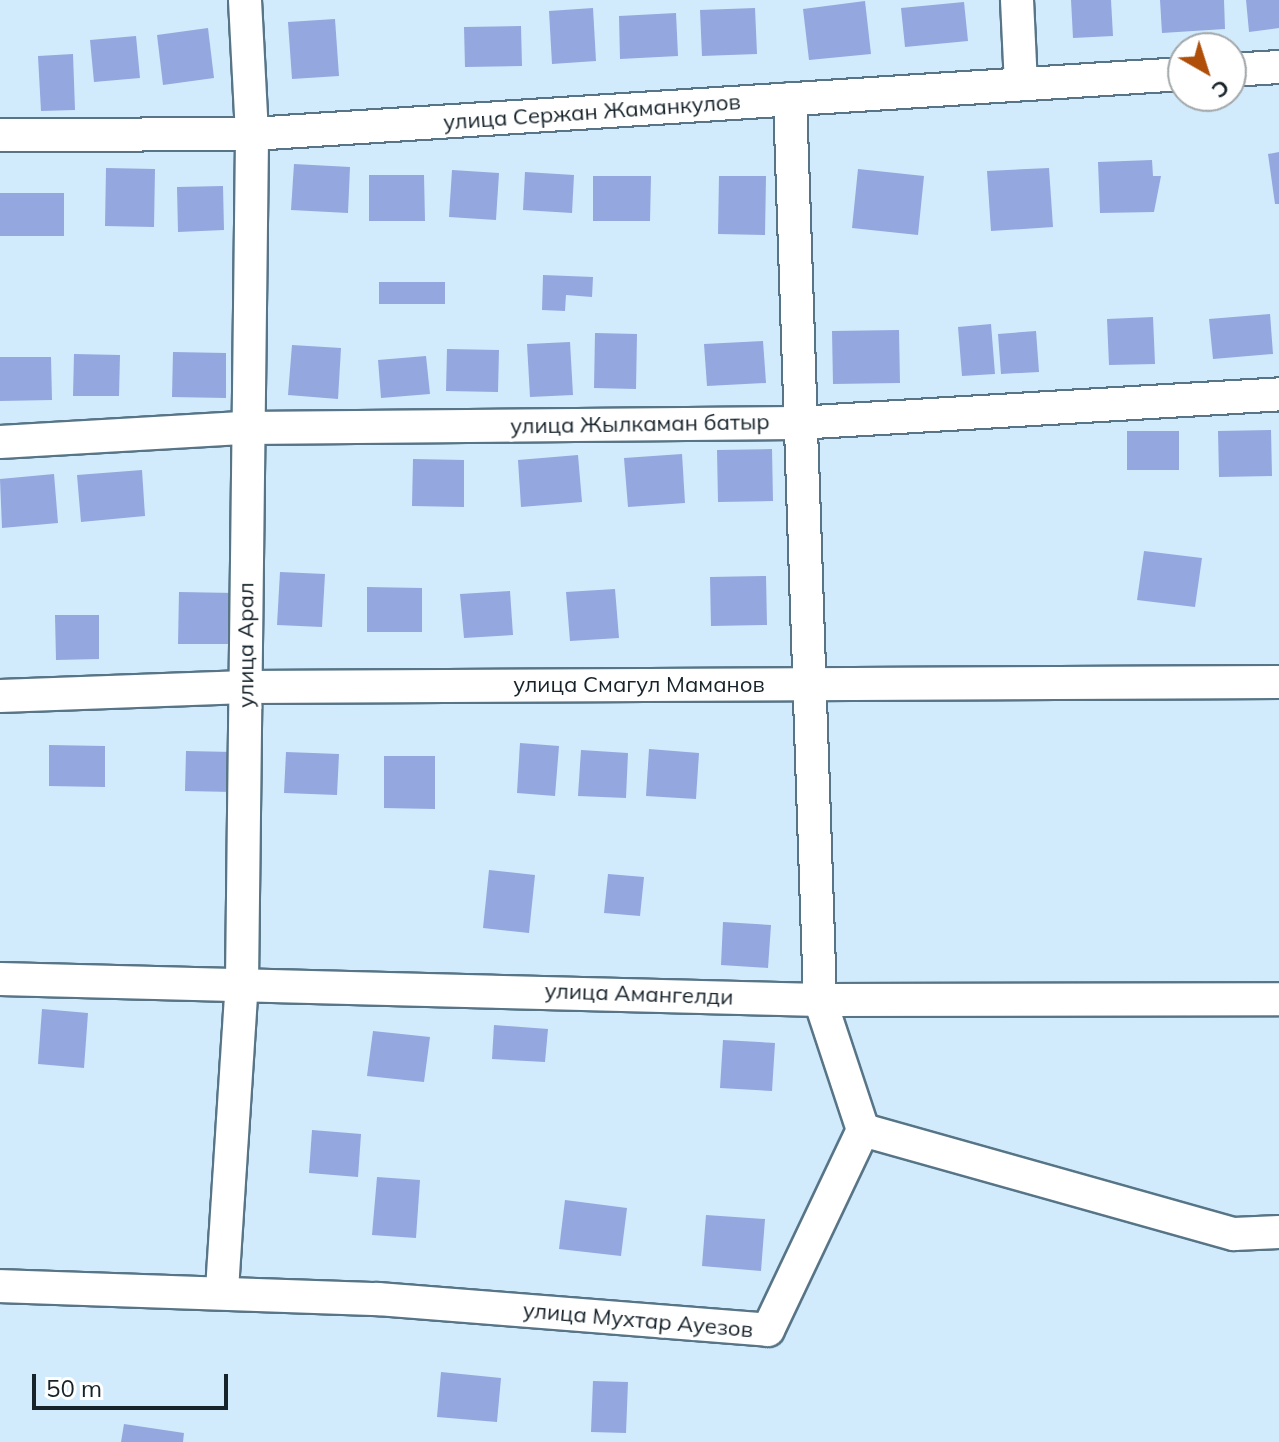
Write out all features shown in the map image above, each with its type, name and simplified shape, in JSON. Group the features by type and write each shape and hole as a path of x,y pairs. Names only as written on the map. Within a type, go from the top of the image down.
{"street":[{"name":"улица Арал","path":"222,1290 242,982 246,428 252,134 245,0"},
{"path":"1017,0 1021,84"},
{"path":"1247,69 1279,67"},
{"name":"улица Сержан Жаманкулов","path":"0,135 252,134 1167,75"},
{"path":"790,99 797,423 820,1000 863,1130 1234,1234 1279,1232"},
{"name":"улица Жылкаман батыр","path":"0,442 246,428 797,423 1279,394"},
{"name":"улица Смагул Маманов","path":"0,696 246,687 1279,682"},
{"name":"улица Амангелди","path":"0,979 242,982 820,1000 1279,999"},
{"name":"улица Мухтар Ауезов","path":"0,1286 222,1290 768,1330 863,1130"}],"building":[{"path":"1071,0 1111,0 1113,36 1073,38"},
{"path":"1160,0 1224,0 1225,29 1162,33"},
{"path":"1246,0 1279,0 1279,28 1249,32"},
{"path":"865,1 871,54 809,60 803,9"},
{"path":"964,2 968,41 905,47 901,8"},
{"path":"593,8 596,61 552,64 549,11"},
{"path":"755,8 757,54 702,56 700,10"},
{"path":"676,13 678,56 620,59 619,16"},
{"path":"335,19 339,76 292,79 288,22"},
{"path":"521,26 522,66 465,67 464,27"},
{"path":"208,28 214,78 163,85 157,35"},
{"path":"136,36 140,78 94,82 90,40"},
{"path":"73,54 75,110 41,111 38,56"},
{"path":"1279,152 1279,204 1275,204 1268,154"},
{"path":"1152,160 1153,176 1161,176 1154,212 1100,213 1098,162"},
{"path":"294,164 350,167 348,213 291,210"},
{"path":"106,168 155,169 154,227 105,226"},
{"path":"1049,168 1053,227 991,231 987,171"},
{"path":"858,169 924,176 918,235 852,228"},
{"path":"452,170 499,173 496,220 449,217"},
{"path":"525,172 574,175 572,213 523,210"},
{"path":"369,175 424,175 425,221 369,221"},
{"path":"593,176 651,176 650,221 593,221"},
{"path":"719,176 766,176 765,235 718,234"},
{"path":"223,186 224,230 178,232 177,187"},
{"path":"0,193 64,193 64,236 0,236"},
{"path":"543,275 593,277 592,297 566,295 565,311 542,310"},
{"path":"379,282 445,282 445,304 379,304"},
{"path":"1270,314 1273,354 1213,359 1209,319"},
{"path":"1153,317 1155,364 1109,365 1107,319"},
{"path":"991,324 995,374 962,376 958,327"},
{"path":"899,330 900,383 833,384 832,331"},
{"path":"1036,331 1039,372 1001,374 998,334"},
{"path":"595,333 637,334 636,389 594,388"},
{"path":"763,341 766,383 707,386 704,344"},
{"path":"570,342 573,395 530,397 527,344"},
{"path":"292,345 341,348 338,399 288,395"},
{"path":"447,349 499,350 498,392 446,391"},
{"path":"173,352 226,353 226,398 172,397"},
{"path":"74,354 120,355 119,396 73,396"},
{"path":"426,356 430,394 381,398 378,360"},
{"path":"0,357 51,357 52,400 0,401"},
{"path":"1271,430 1272,476 1219,477 1218,431"},
{"path":"1127,431 1179,431 1179,470 1127,470"},
{"path":"772,449 773,501 718,502 717,450"},
{"path":"682,454 685,503 628,507 624,458"},
{"path":"578,455 582,502 521,507 518,460"},
{"path":"413,459 464,460 464,507 412,506"},
{"path":"142,470 145,516 81,522 77,475"},
{"path":"54,474 58,523 2,528 0,479"},
{"path":"1144,551 1202,558 1195,607 1137,600"},
{"path":"280,572 325,574 322,627 277,625"},
{"path":"766,576 767,625 711,626 710,577"},
{"path":"367,587 422,588 422,632 367,632"},
{"path":"615,589 619,638 570,641 566,592"},
{"path":"510,591 513,635 464,638 460,594"},
{"path":"179,592 235,593 235,644 178,644"},
{"path":"55,615 99,615 99,659 56,660"},
{"path":"520,743 559,746 555,796 517,793"},
{"path":"49,745 105,746 105,787 49,786"},
{"path":"649,749 699,753 696,799 646,796"},
{"path":"581,750 628,753 626,798 578,796"},
{"path":"186,751 233,752 232,792 185,791"},
{"path":"286,752 339,754 337,795 284,793"},
{"path":"384,756 435,756 435,809 384,808"},
{"path":"489,870 535,875 529,933 483,928"},
{"path":"608,874 644,877 640,916 604,913"},
{"path":"723,922 771,925 768,968 721,965"},
{"path":"42,1009 88,1013 84,1068 38,1064"},
{"path":"494,1025 548,1029 545,1062 492,1059"},
{"path":"373,1031 430,1037 424,1082 367,1076"},
{"path":"723,1040 775,1043 772,1091 720,1088"},
{"path":"312,1130 361,1134 358,1177 309,1173"},
{"path":"377,1177 420,1180 416,1238 372,1235"},
{"path":"565,1200 627,1208 621,1256 559,1249"},
{"path":"706,1215 765,1219 761,1271 702,1266"},
{"path":"441,1372 501,1378 497,1422 437,1417"},
{"path":"593,1381 628,1382 626,1433 591,1432"},
{"path":"124,1424 184,1433 183,1442 121,1442"}]}
